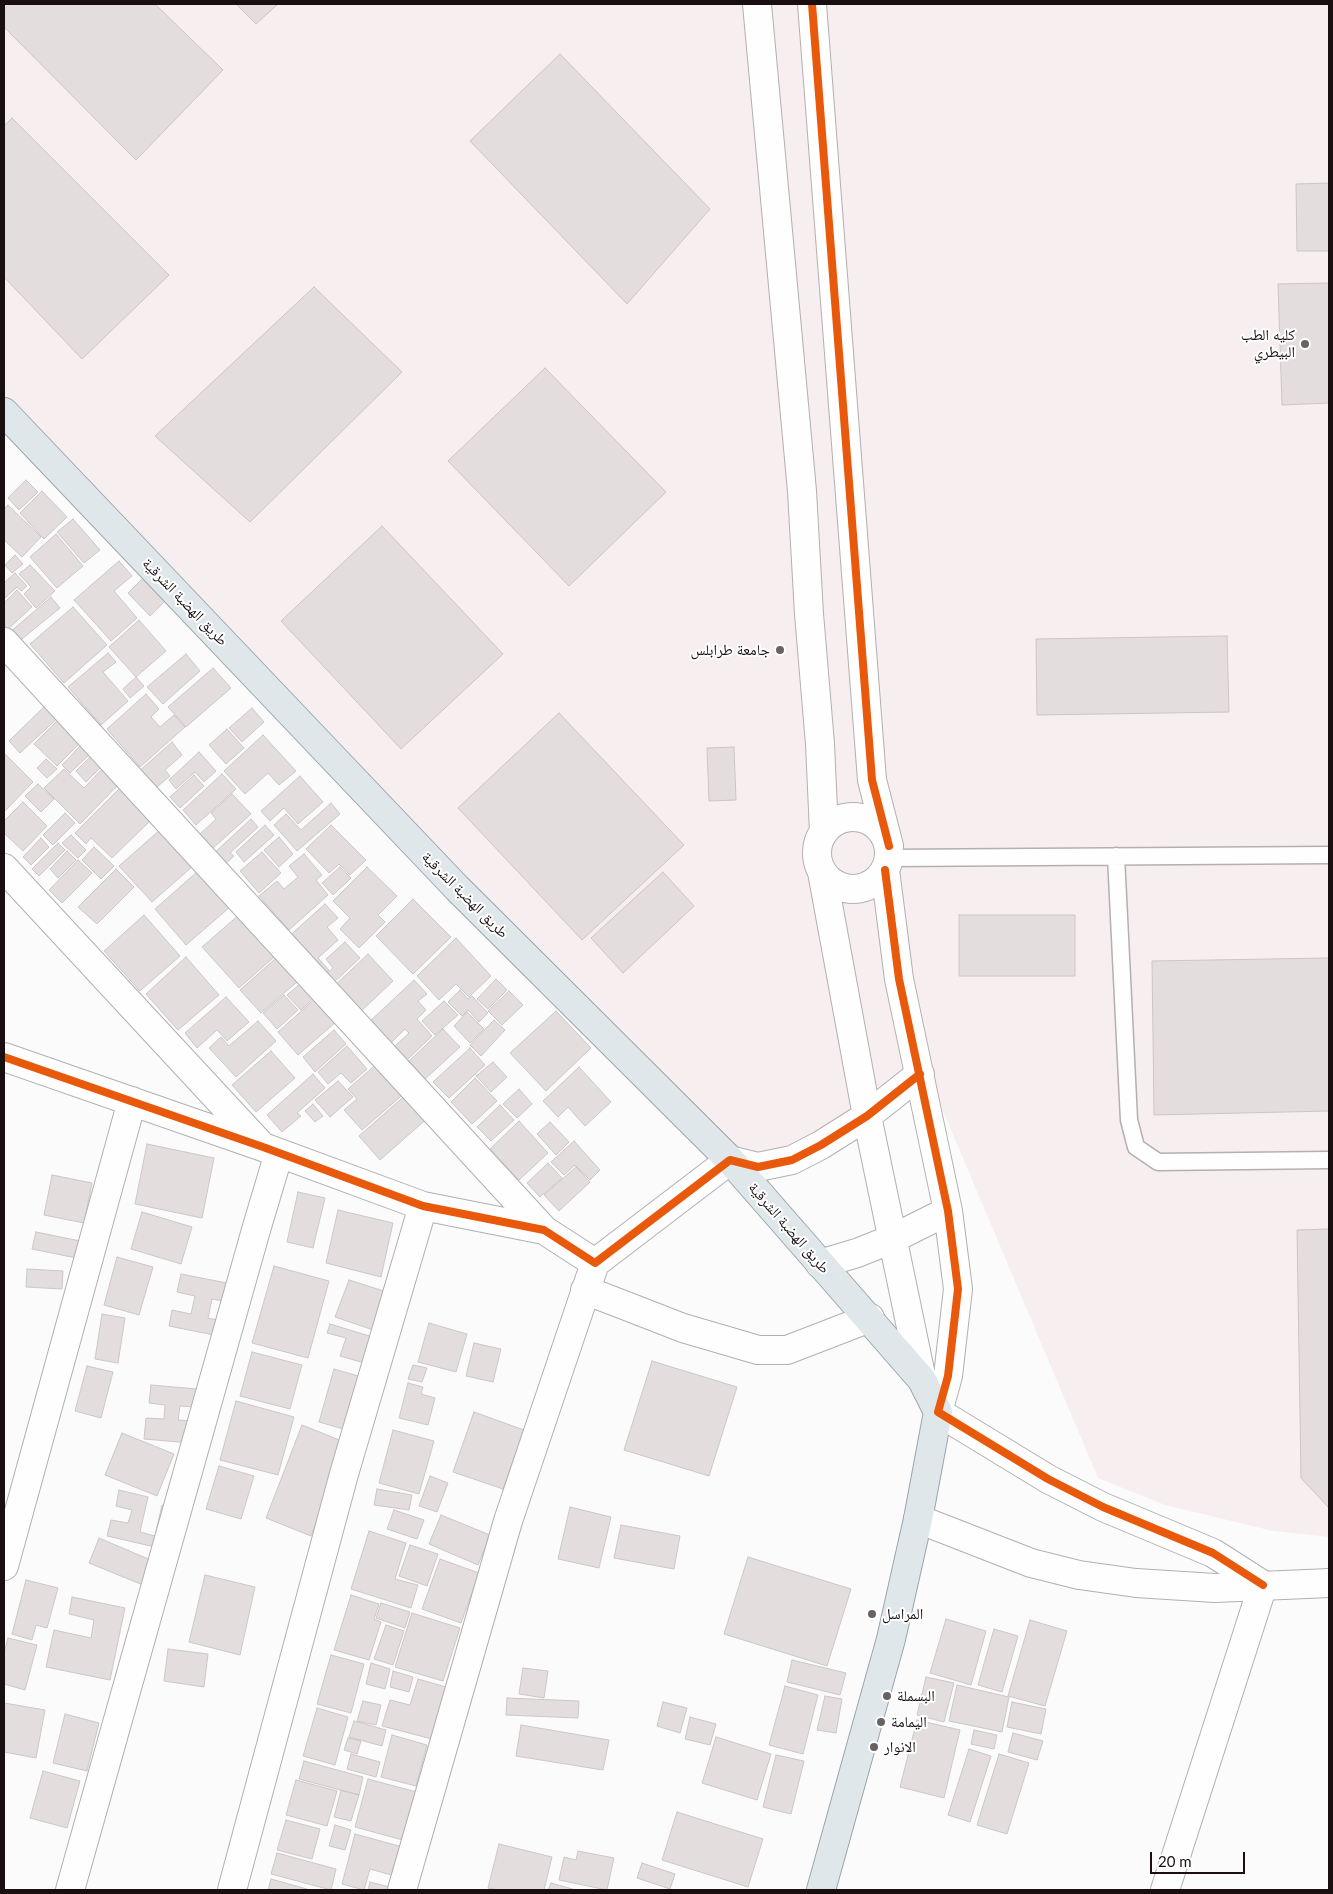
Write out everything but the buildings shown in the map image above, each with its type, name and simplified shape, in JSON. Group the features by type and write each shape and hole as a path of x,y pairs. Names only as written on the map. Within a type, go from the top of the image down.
{"main road":[{"name":"طريق الهضبة الشرقية","path":"4,412 457,888 730,1160 820,1264 870,1318 922,1380 938,1412"},
{"path":"820,1890 891,1639 918,1519 938,1412"}],"street":[{"path":"757,4 802,491 809,614 820,744 824,832"},
{"path":"812,4 872,780 887,858 879,878 870,885 860,889 838,886 822,872"},
{"path":"4,642 544,1230 595,1263"},
{"path":"922,1380 866,1116 822,872 818,862 817,852 824,832 832,824 843,818 855,817 866,820 877,826 884,835 899,979 948,1210 958,1289 948,1376 938,1412 1048,1479 1103,1507 1214,1553 1263,1585"},
{"path":"4,868 271,1150"},
{"path":"4,1057 271,1150 423,1206 544,1230"},
{"path":"402,1890 508,1521 595,1263 730,1160 758,1167 792,1160 821,1145 866,1116 920,1074"},
{"path":"4,1566 132,1101"},
{"path":"70,1890 256,1230 271,1150"},
{"path":"232,1890 344,1474 423,1206"},
{"path":"820,1264 857,1253 892,1239 948,1210"},
{"path":"585,1290 683,1328 758,1350 787,1350 870,1318"},
{"path":"918,1519 1031,1563 1079,1575 1136,1583 1215,1588 1329,1583"},
{"path":"1165,1890 1263,1585"}],"lane":[{"path":"887,858 1329,854"},
{"path":"1116,856 1129,1120 1136,1147 1158,1162 1329,1160"}],"shaded area":[{"name":"جامعة طرابلس","path":"4,4 1329,4 1329,1537 1273,1531 1165,1505 1098,1478 914,1042 920,1074 821,1145 730,1160 4,412"}],"cycle path":[{"path":"812,4 872,780 889,846"},
{"path":"885,870 899,979 948,1211 958,1289 948,1376 938,1412 1048,1479 1103,1507 1213,1553 1263,1585"},
{"path":"4,1057 263,1147 423,1206 544,1230 595,1263 730,1160 758,1167 792,1160 821,1145 867,1116 920,1074"}],"place":[{"name":"كليه الطب البيطري","path":"1305,344"},
{"name":"جامعة طرابلس","path":"780,650"},
{"name":"المراسل","path":"872,1614"},
{"name":"البسملة","path":"887,1696"},
{"name":"اليمامة","path":"881,1722"},
{"name":"الانوار","path":"874,1747"}]}
